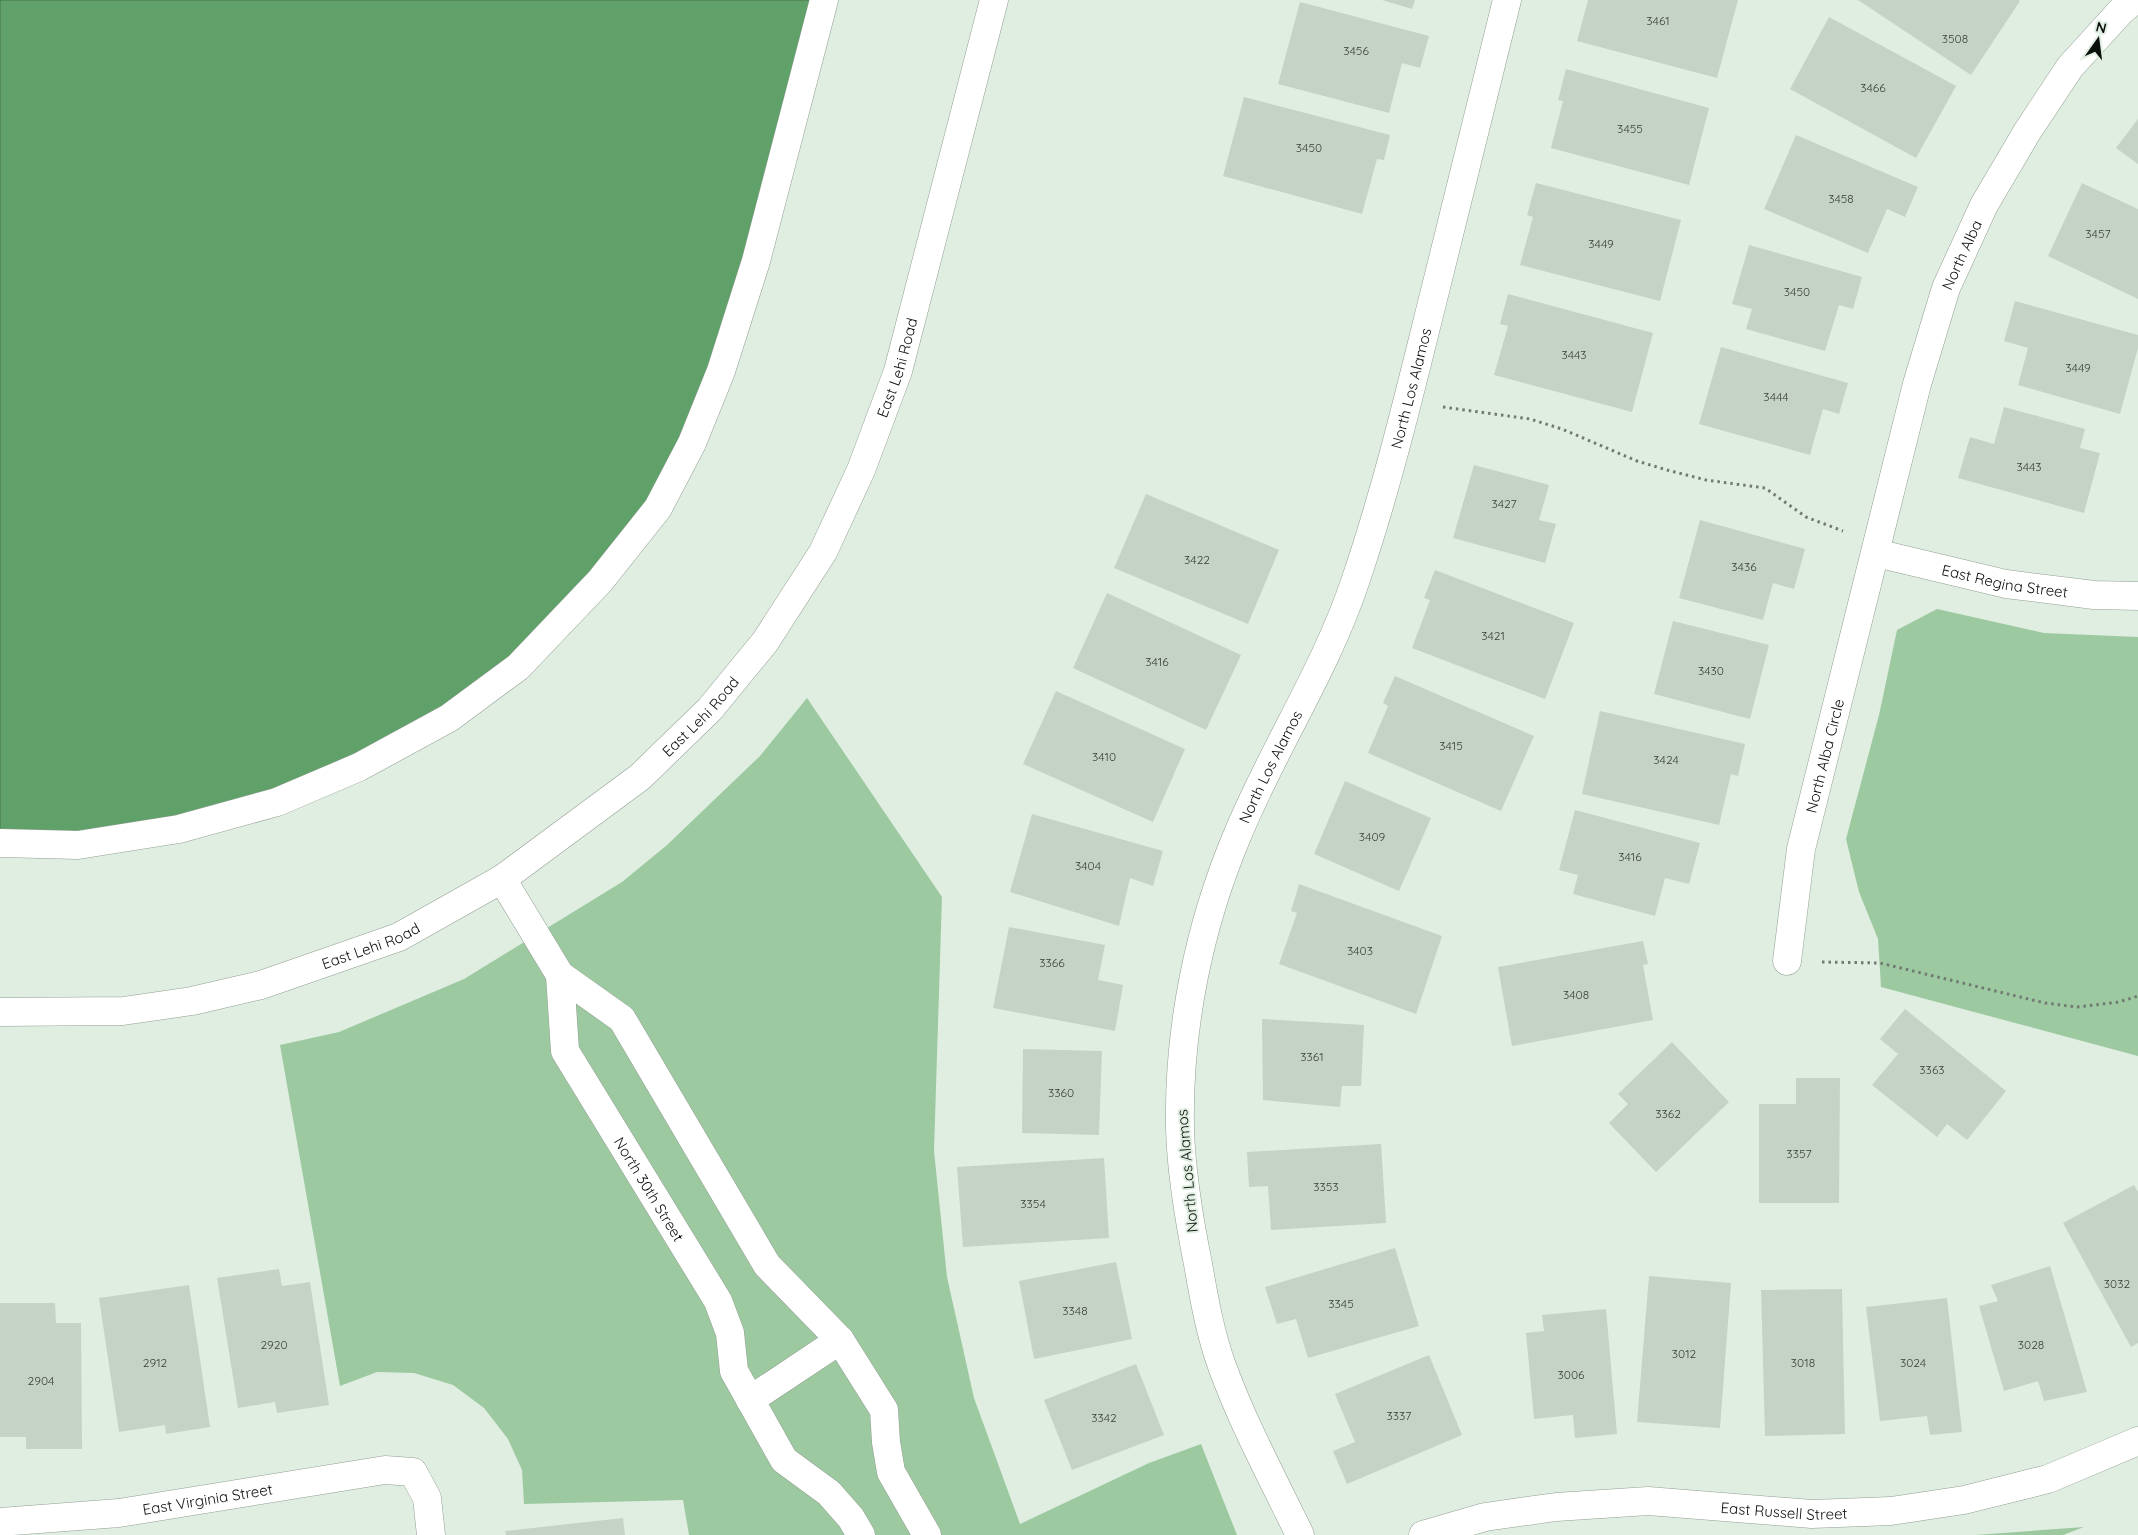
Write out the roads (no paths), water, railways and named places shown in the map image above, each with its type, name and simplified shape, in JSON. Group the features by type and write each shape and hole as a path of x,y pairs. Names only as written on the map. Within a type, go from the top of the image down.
{"street":[{"path":"0,843 78,844 180,829 277,802 359,767 449,718 518,667 600,581 658,508 692,444 721,371 756,261 824,0"},
{"name":"East Lehi Road","path":"0,1012 22,1014 123,1011 192,1001 261,985 398,937 502,879 640,777 710,709 765,642 823,552 861,470 898,371 994,0"},
{"name":"North Los Alamos","path":"1300,1535 1248,1428 1221,1364 1206,1309 1187,1200 1180,1129 1182,1057 1192,989 1208,916 1237,835 1333,640 1355,582 1408,401 1507,0"},
{"name":"North Alba","path":"1877,547 1917,384 1946,288 1984,205 2027,132 2070,67 2121,11 2134,0"},
{"name":"East Regina Street","path":"1877,547 2006,584 2094,595 2138,596"},
{"name":"North Alba Circle","path":"1787,961 1801,849 1877,547"},
{"name":"North 30th Street","path":"502,879 560,975 622,1019 767,1265 840,1340 884,1410 886,1442 891,1472 927,1535"},
{"name":"North 30th Street","path":"560,975 565,1051 718,1301 730,1334 734,1371 784,1460 829,1493 851,1518 860,1535"},
{"path":"750,1400 840,1340"},
{"name":"East Russell Street","path":"1423,1535 1485,1517 1556,1508 1648,1501 1812,1514 1891,1511 1964,1500 2048,1479 2135,1450"},
{"name":"East Virginia Street","path":"0,1522 119,1513 385,1470 413,1472 427,1498 431,1535"}]}
